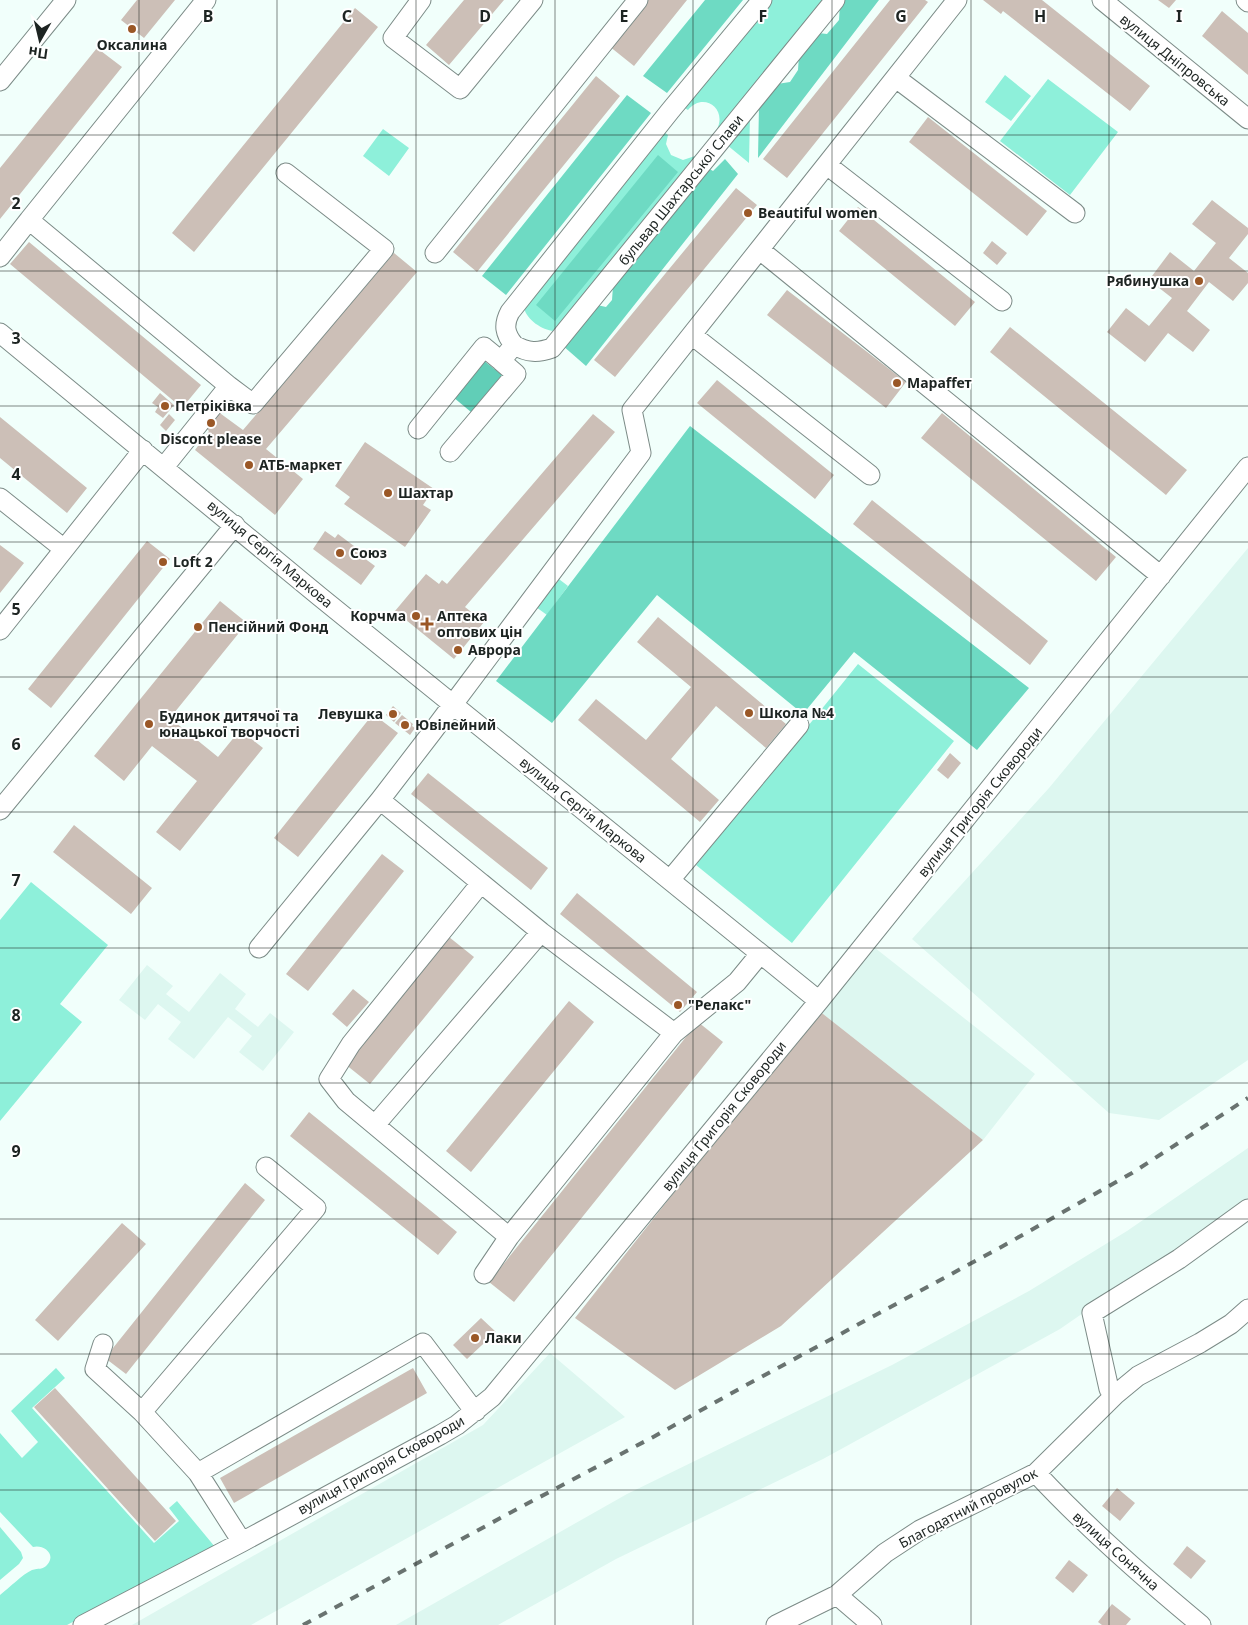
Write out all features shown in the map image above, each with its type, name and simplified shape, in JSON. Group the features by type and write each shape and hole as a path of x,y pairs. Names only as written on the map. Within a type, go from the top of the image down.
{"street":[{"path":"0,257 206,0"},
{"path":"421,0 393,38 460,89 533,0"},
{"path":"435,253 638,0"},
{"path":"501,361 514,345 508,338 505,330 506,320 510,312 670,111 762,0"},
{"name":"бульвар Шахтарської Слави","path":"514,345 533,352 552,348 835,0"},
{"path":"259,948 380,800 641,453 632,410 957,0"},
{"name":"вулиця Дніпровська","path":"1102,0 1248,119"},
{"path":"0,81 64,1"},
{"path":"896,78 1075,213"},
{"path":"827,165 1002,301"},
{"path":"29,220 253,404 384,249 286,173"},
{"path":"760,250 1161,576"},
{"name":"вулиця Сергія Маркова","path":"0,333 819,1001"},
{"path":"692,335 870,475"},
{"path":"418,428 484,347 516,374 450,452"},
{"path":"164,467 229,386"},
{"path":"0,630 143,450"},
{"name":"вулиця Григорія Сковороди","path":"83,1625 440,1435 457,1425 492,1397 819,1001 1248,467"},
{"path":"0,498 64,549"},
{"path":"0,810 235,525"},
{"path":"670,880 799,725"},
{"path":"380,800 541,932 674,1032"},
{"path":"481,883 351,1044 329,1079 346,1101 509,1237"},
{"path":"375,1125 541,932"},
{"path":"484,1274 509,1237 674,1032 737,982 760,954"},
{"path":"142,1412 316,1208 266,1167"},
{"path":"1115,1395 1108,1389 1092,1313 1179,1259 1248,1209"},
{"name":"Благодатний провулок","path":"776,1625 837,1595 885,1553 920,1530 1036,1473 1115,1395 1138,1376 1200,1343 1230,1324 1248,1309"},
{"path":"198,1473 423,1343 468,1404 476,1411"},
{"path":"103,1344 95,1370 142,1412 198,1473 242,1542"},
{"name":"вулиця Сонячна","path":"1036,1473 1067,1507 1130,1566 1201,1625"},
{"path":"837,1595 872,1625"}],"shaded area":[{"path":"705,0 743,0 667,93 643,76"},
{"path":"770,0 830,0 721,135 716,131 719,116 717,110 712,105 707,102 701,102 688,110 683,107"},
{"path":"842,0 879,0 758,158 759,105 777,84 790,82 798,70 799,55 818,33 827,34 839,20 840,3"},
{"path":"1005,75 1031,96 1011,121 985,102"},
{"path":"1048,79 1118,132 1070,195 1000,141"},
{"path":"627,95 651,113 506,295 482,276"},
{"path":"750,114 749,163 727,145"},
{"path":"383,129 409,148 389,176 363,156"},
{"path":"664,132 668,135 666,144 671,155 683,160 695,156 699,159 554,331 536,324 528,317 524,308"},
{"path":"658,155 678,172 555,321 536,305"},
{"path":"725,159 738,174 586,366 562,345 597,305 606,307 612,300 613,286 706,167 713,171"},
{"path":"483,360 502,375 471,412 453,397"},
{"path":"690,426 1029,688 977,750 854,652 803,714 657,595 552,723 496,681"},
{"path":"1248,548 1248,1060 1159,1120 1109,1113 912,939 1049,788"},
{"path":"551,573 568,586 547,615 529,602"},
{"path":"858,664 954,741 792,943 696,865"},
{"path":"31,882 108,945 60,1004 82,1022 0,1121 0,920"},
{"path":"870,944 1035,1074 983,1140 818,1010"},
{"path":"147,965 173,986 166,994 189,1012 220,973 246,994 235,1009 258,1027 270,1013 294,1032 263,1071 239,1052 252,1036 228,1017 194,1059 168,1039 181,1022 158,1004 145,1020 119,1000"},
{"path":"1248,1148 1248,1199 1060,1329 823,1459 616,1559 498,1625 396,1625 627,1494 892,1365 1029,1291 1127,1231"},
{"path":"550,1353 625,1417 251,1625 132,1625 483,1425"},
{"path":"56,1368 65,1378 32,1408 154,1543 179,1521 169,1508 177,1501 215,1547 67,1625 0,1625 0,1595 28,1572 45,1567 50,1561 50,1554 44,1548 33,1547 0,1512 0,1433 22,1458 38,1442 11,1411"},
{"path":"0,1527 21,1552 23,1558 19,1564 0,1580"}],"building":[{"path":"137,0 175,0 144,38 121,20"},
{"path":"464,0 504,0 449,65 426,45"},
{"path":"647,0 687,0 634,66 609,46"},
{"path":"890,0 925,0 928,2 787,178 763,159"},
{"path":"983,0 1042,0 1150,86 1130,111 1003,11 1001,14"},
{"path":"1158,0 1176,0 1169,8"},
{"path":"355,8 378,27 194,252 172,233"},
{"path":"1222,11 1248,33 1248,75 1202,36"},
{"path":"97,48 122,67 0,219 0,168"},
{"path":"596,76 620,96 477,272 453,252"},
{"path":"928,117 1047,211 1027,236 909,142"},
{"path":"736,188 757,205 615,377 594,360"},
{"name":"Рябинушка","path":"1212,200 1248,228 1248,234 1229,258 1248,273 1248,283 1233,301 1209,282 1187,311 1210,330 1193,352 1168,333 1145,362 1107,332 1126,308 1149,326 1172,298 1149,280 1170,252 1194,271 1216,243 1192,224"},
{"path":"858,207 975,302 955,326 839,231"},
{"path":"992,241 1007,253 997,265 983,253"},
{"path":"29,242 201,385 182,408 10,264"},
{"path":"394,253 417,272 266,449 303,479 275,515 195,450 209,431 204,426 217,411 243,430"},
{"path":"787,290 906,382 886,408 767,315"},
{"path":"1010,327 1187,470 1166,495 990,352"},
{"path":"717,380 834,475 815,499 697,403"},
{"name":"Петріківка","path":"160,393 174,405 163,418 155,412 158,407 152,403"},
{"path":"942,413 1116,557 1096,581 921,438"},
{"name":"Петріківка","path":"169,414 175,420 166,431 160,425"},
{"path":"593,414 615,432 465,607 484,622 454,659 395,611 426,574 439,584 442,580 447,584"},
{"path":"0,417 87,488 67,513 0,458"},
{"name":"Шахтар","path":"365,442 434,489 423,505 431,510 405,547 344,504 350,497 335,486"},
{"path":"872,500 1048,641 1030,665 853,524"},
{"name":"Союз","path":"325,531 335,538 338,534 362,552 360,555 375,566 361,585 313,549"},
{"path":"147,541 170,559 51,708 28,689"},
{"path":"0,545 24,563 0,593"},
{"name":"Будинок дитячої та юнацької творчості","path":"220,601 247,623 170,718 218,757 240,730 263,748 180,851 156,832 197,781 152,746 124,781 94,756"},
{"name":"Школа №4","path":"658,617 786,724 766,748 716,706 671,759 719,800 700,822 578,720 596,699 646,740 691,687 637,642"},
{"name":"Левушка","path":"393,706 401,713 394,722 386,715"},
{"path":"373,714 398,733 298,857 274,838"},
{"name":"Ювілейний","path":"402,715 415,728 410,735 395,723"},
{"path":"950,753 961,763 948,779 937,770"},
{"path":"428,773 548,868 531,890 411,794"},
{"path":"74,825 152,888 131,914 53,852"},
{"path":"382,854 404,871 308,991 286,974"},
{"path":"577,893 697,992 680,1012 560,914"},
{"path":"449,937 474,957 370,1084 345,1064"},
{"path":"353,989 369,1002 347,1027 332,1014"},
{"path":"569,1001 594,1022 471,1172 446,1151"},
{"path":"818,1010 983,1140 781,1326 675,1390 575,1318"},
{"path":"698,1022 723,1042 514,1302 489,1282"},
{"path":"309,1112 457,1232 438,1255 290,1136"},
{"path":"245,1183 265,1200 126,1374 105,1358"},
{"path":"122,1223 146,1244 58,1341 35,1320"},
{"name":"Лаки","path":"481,1318 496,1332 467,1359 453,1345"},
{"path":"413,1368 427,1393 234,1503 220,1478"},
{"path":"55,1388 176,1521 155,1541 34,1407"},
{"path":"1117,1488 1135,1503 1120,1521 1102,1506"},
{"path":"1187,1546 1206,1561 1191,1579 1173,1564"},
{"path":"1069,1560 1088,1575 1073,1593 1055,1578"},
{"path":"1112,1604 1131,1619 1126,1625 1102,1625 1098,1622"}],"railway":[{"path":"303,1625 1003,1246 1132,1173 1248,1098"}],"place":[{"name":"Оксалина","path":"132,29"},
{"name":"Beautiful women","path":"748,213"},
{"name":"Рябинушка","path":"1199,281"},
{"name":"Мараffет","path":"897,383"},
{"name":"Петріківка","path":"165,406"},
{"name":"Discont please","path":"211,423"},
{"name":"АТБ-маркет","path":"249,465"},
{"name":"Шахтар","path":"388,493"},
{"name":"Союз","path":"340,553"},
{"name":"Loft 2","path":"163,562"},
{"name":"Корчма","path":"416,616"},
{"name":"Аптека оптових цін","path":"427,624"},
{"name":"Пенсійний Фонд","path":"198,627"},
{"name":"Аврора","path":"458,650"},
{"name":"Школа №4","path":"749,713"},
{"name":"Левушка","path":"393,714"},
{"name":"Будинок дитячої та юнацької творчості","path":"149,724"},
{"name":"Ювілейний","path":"405,725"},
{"name":"\"Релакс\"","path":"678,1005"},
{"name":"Лаки","path":"475,1338"}]}
